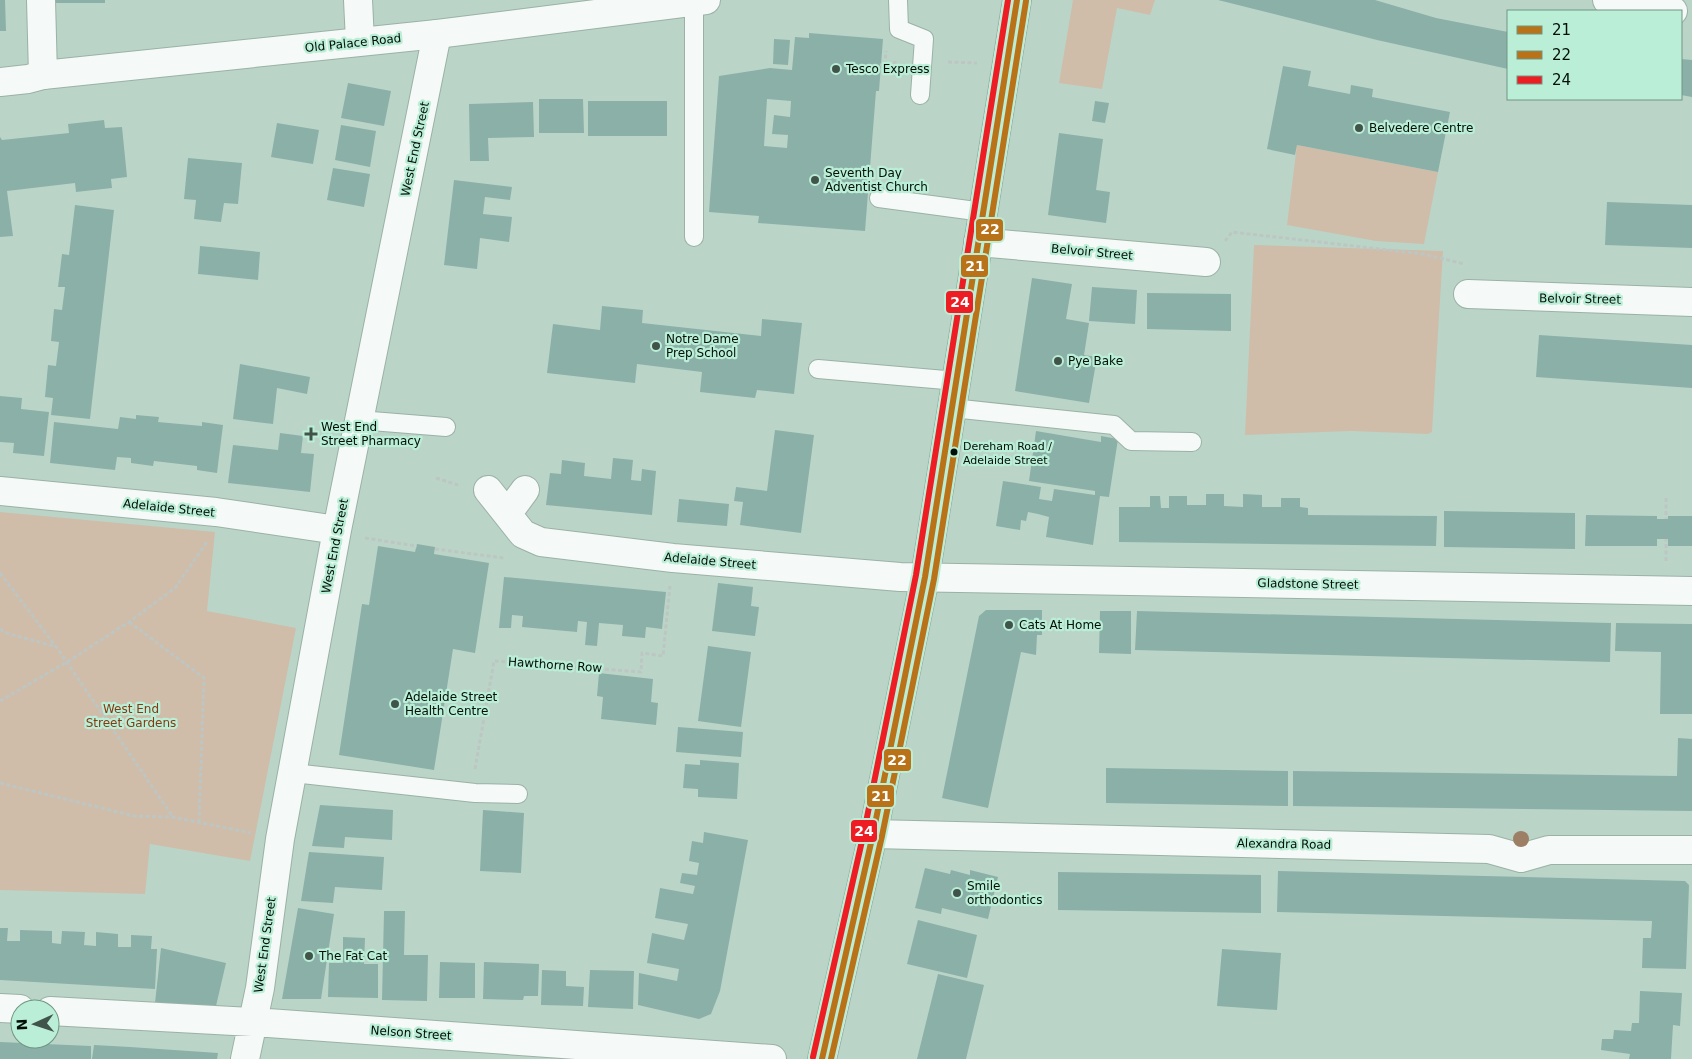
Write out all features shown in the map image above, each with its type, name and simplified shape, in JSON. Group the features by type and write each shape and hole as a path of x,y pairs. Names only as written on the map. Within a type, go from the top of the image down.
{"street":[{"path":"40,0 43,75"},
{"path":"358,0 360,41"},
{"path":"822,1059 873,834 925,576 1017,0"},
{"path":"1607,0 1667,10"},
{"name":"Old Palace Road","path":"0,82 28,79 43,75 437,34 596,7 700,1"},
{"name":"West End Street","path":"245,1059 260,988 280,838 337,530 437,34"},
{"name":"Belvoir Street","path":"978,242 1206,262"},
{"name":"Belvoir Street","path":"1468,294 1692,302"},
{"name":"Adelaide Street","path":"478,489 508,513 523,534 541,542 673,558 900,577 925,576"},
{"path":"508,513 525,490"},
{"name":"Adelaide Street","path":"0,491 216,512 337,530"},
{"name":"Gladstone Street","path":"925,576 1692,591"},
{"name":"Alexandra Road","path":"873,834 1489,848 1521,858 1549,850 1692,850"},
{"name":"Nelson Street","path":"60,1012 253,1022 772,1059"}],"lane":[{"path":"898,0 899,28 924,39 920,94"},
{"path":"694,237 700,1"},
{"path":"879,198 984,212"},
{"path":"818,369 957,381"},
{"path":"952,408 1114,425 1131,441 1192,442"},
{"path":"359,420 446,427"},
{"path":"293,774 472,792 518,794"}],"path":[{"path":"1206,262 1232,232 1423,254 1468,264"},
{"path":"436,478 478,489"},
{"path":"1666,498 1666,519"},
{"path":"0,701 130,622 175,588 209,539 216,512"},
{"path":"337,530 357,536 417,546"},
{"path":"435,549 491,557"},
{"name":"Hawthorne Row","path":"472,792 494,661 641,672 642,653 663,656 673,558"},
{"path":"0,573 67,662 173,817"},
{"path":"130,622 204,678 199,822"},
{"path":"0,629 6,633 57,648"},
{"path":"0,783 134,816 173,817 280,838"}],"green space":[{"path":"1073,0 1155,0 1150,15 1117,8 1102,89 1059,83"},
{"path":"1297,145 1438,172 1424,244 1376,241 1287,225"},
{"path":"1254,245 1443,251 1432,432 1428,434 1351,431 1245,435"},
{"name":"West End Street Gardens","path":"0,512 215,532 207,611 296,628 250,861 150,844 145,894 0,890"}],"building":[{"path":"0,0 5,0 6,31 0,31"},
{"path":"55,0 105,0 105,3 55,3"},
{"path":"1218,0 1375,0 1436,18 1507,32 1507,69 1377,40"},
{"path":"809,33 883,39 879,91 876,91 865,231 758,223 759,216 709,212 719,76 770,68 792,70 795,37 809,38","holes":["767,99 791,101 790,117 774,115 772,134 788,135 787,148 764,146"]},
{"path":"774,39 790,40 788,65 773,64"},
{"path":"1682,59 1692,60 1692,97 1682,95"},
{"name":"Belvedere Centre","path":"1283,66 1311,71 1308,86 1350,94 1351,85 1373,89 1372,97 1450,112 1438,172 1297,145 1295,155 1267,149"},
{"path":"348,83 391,91 384,126 341,118"},
{"path":"539,99 583,99 584,133 539,133"},
{"path":"588,101 667,101 667,136 588,136"},
{"path":"1095,101 1109,103 1105,123 1092,121"},
{"path":"533,102 534,137 488,138 489,161 470,161 469,104"},
{"path":"104,120 105,128 122,127 127,177 111,179 112,188 76,192 75,183 7,191 13,236 0,237 0,137 2,140 69,133 68,124"},
{"path":"277,123 319,130 313,164 271,157"},
{"path":"341,125 376,131 370,167 335,160"},
{"path":"1059,133 1103,139 1096,190 1110,192 1106,223 1048,215"},
{"path":"188,158 242,163 238,204 224,203 221,222 194,219 196,200 184,199"},
{"path":"333,168 370,174 364,207 327,200"},
{"path":"454,180 512,187 510,200 485,197 483,214 512,217 509,242 480,238 477,269 444,265"},
{"path":"1607,202 1692,205 1692,248 1605,245"},
{"path":"75,205 114,210 90,419 51,415 53,398 45,397 48,365 56,366 59,342 51,341 54,309 62,310 65,287 58,287 62,254 69,255"},
{"path":"200,246 260,252 258,280 198,274"},
{"path":"1032,278 1072,284 1066,319 1089,323 1084,355 1097,357 1089,403 1015,391"},
{"path":"1092,287 1137,290 1135,324 1089,321"},
{"path":"1147,293 1231,294 1231,331 1147,329"},
{"path":"602,306 643,310 642,323 761,336 762,319 802,323 794,394 757,390 755,398 700,392 702,372 637,364 635,383 547,373 553,324 600,330"},
{"path":"1539,335 1692,345 1692,388 1536,377"},
{"path":"240,364 310,377 307,394 277,388 273,424 233,419"},
{"path":"0,396 22,398 21,409 49,412 44,456 13,453 14,443 0,442"},
{"path":"136,415 159,417 158,422 202,426 202,422 223,425 217,473 197,470 197,466 154,461 153,466 131,463 131,458 117,457 115,470 50,463 54,422 118,429 120,417 136,419"},
{"path":"775,430 814,435 801,533 740,525 743,502 734,501 736,487 767,491"},
{"path":"1036,431 1101,442 1101,436 1118,439 1109,497 1100,496 1093,545 1046,537 1049,517 1028,512 1026,521 1021,520 1020,530 996,526 1003,481 1041,487 1039,499 1052,501 1054,489 1095,495 1095,491 1029,481"},
{"path":"280,433 303,436 301,453 314,454 310,492 228,483 233,445 278,450"},
{"path":"613,458 633,460 631,480 641,481 642,469 656,471 652,515 546,505 550,473 561,474 562,460 585,463 584,476 611,479"},
{"path":"1206,494 1224,494 1224,506 1243,507 1243,494 1262,495 1262,507 1281,507 1281,498 1300,498 1300,507 1308,508 1308,515 1437,516 1436,546 1119,542 1119,507 1150,507 1150,496 1160,496 1161,508 1169,508 1169,496 1187,496 1187,505 1206,505"},
{"path":"679,499 729,504 727,526 677,522"},
{"path":"1444,511 1575,513 1575,549 1444,547"},
{"path":"1586,515 1657,516 1657,519 1668,519 1668,516 1692,516 1692,546 1668,546 1668,539 1657,539 1657,546 1585,546"},
{"name":"Adelaide Street Health Centre","path":"417,544 435,547 434,554 489,563 475,653 453,649 434,770 339,755 362,604 369,605 378,546 415,552"},
{"path":"504,577 666,592 662,629 646,627 645,638 622,636 623,625 599,623 597,646 585,645 587,622 578,621 577,632 522,627 523,616 512,615 511,628 499,628"},
{"path":"718,583 753,587 751,606 759,607 755,636 712,631"},
{"path":"986,610 1042,610 1042,635 1037,635 1036,655 1021,652 988,808 942,798 979,616"},
{"path":"1100,611 1131,611 1131,654 1099,653"},
{"path":"1137,611 1611,623 1610,662 1135,650"},
{"path":"1616,623 1692,624 1692,714 1660,714 1661,652 1615,651"},
{"path":"708,646 751,652 741,727 698,721"},
{"path":"599,673 653,679 651,702 658,703 656,725 601,719 603,697 597,696"},
{"path":"678,727 743,732 741,757 676,752"},
{"path":"1678,738 1692,739 1692,811 1293,806 1293,771 1677,776"},
{"path":"700,760 739,763 737,799 698,797 698,789 683,788 685,764 700,765"},
{"path":"1106,768 1288,771 1288,806 1106,803"},
{"path":"320,805 393,810 392,840 345,837 344,848 312,846"},
{"path":"483,810 524,813 521,873 480,871"},
{"path":"704,832 748,840 720,991 711,1014 699,1019 638,1005 639,973 677,981 679,969 647,963 652,933 684,940 688,924 655,918 660,888 693,894 695,886 680,883 682,873 697,875 699,863 689,861 692,841 703,843"},
{"path":"309,852 384,857 382,890 335,887 333,903 301,901"},
{"name":"Smile orthodontics","path":"925,868 950,874 951,870 970,875 970,870 998,877 988,919 942,908 941,914 915,908"},
{"path":"1278,871 1685,881 1689,885 1686,969 1642,968 1643,938 1651,938 1652,921 1277,912"},
{"path":"1058,872 1261,875 1261,913 1058,910"},
{"name":"The Fat Cat","path":"298,908 334,914 321,999 282,999"},
{"path":"384,911 405,911 404,955 428,955 427,1001 382,1000"},
{"path":"918,920 977,935 967,978 907,964"},
{"path":"0,928 8,928 7,941 20,941 20,930 52,931 52,943 61,944 62,931 85,932 84,945 96,946 96,932 118,934 118,947 131,947 131,935 152,936 151,949 157,949 155,989 0,980"},
{"path":"343,937 365,938 364,964 378,964 378,998 328,997 329,963 343,963"},
{"path":"161,948 226,963 216,1006 155,1003"},
{"path":"1222,949 1281,953 1277,1010 1217,1006"},
{"path":"440,962 475,963 475,998 439,998"},
{"path":"484,962 539,964 538,996 524,996 523,1000 483,999"},
{"path":"542,970 566,971 566,986 584,987 583,1006 541,1005"},
{"path":"590,970 634,971 633,1009 588,1007"},
{"path":"938,974 984,985 966,1059 917,1059"},
{"path":"1640,991 1682,993 1680,1026 1673,1025 1671,1059 1629,1059 1630,1054 1601,1050 1602,1039 1613,1039 1614,1030 1631,1031 1632,1023 1639,1023"},
{"path":"0,1042 10,1042 10,1049 60,1049 60,1045 91,1046 91,1059 0,1059"},
{"path":"94,1045 218,1053 217,1059 92,1059"}],"transit line":[{"name":"24","path":"813,1057 864,832 916,575 1008,0"},
{"name":"21","path":"822,1059 873,834 925,577 1017,0"},
{"name":"22","path":"831,1059 882,836 934,579 1026,1"}],"place":[{"name":"Tesco Express","path":"836,69"},
{"name":"Belvedere Centre","path":"1359,128"},
{"name":"Seventh Day Adventist Church","path":"815,180"},
{"name":"Notre Dame Prep School","path":"656,346"},
{"name":"Pye Bake","path":"1058,361"},
{"name":"West End Street Pharmacy","path":"311,434"},
{"name":"Dereham Road / Adelaide Street","path":"954,452"},
{"name":"Cats At Home","path":"1009,625"},
{"name":"Adelaide Street Health Centre","path":"395,704"},
{"name":"Smile orthodontics","path":"957,893"},
{"name":"The Fat Cat","path":"309,956"}]}
